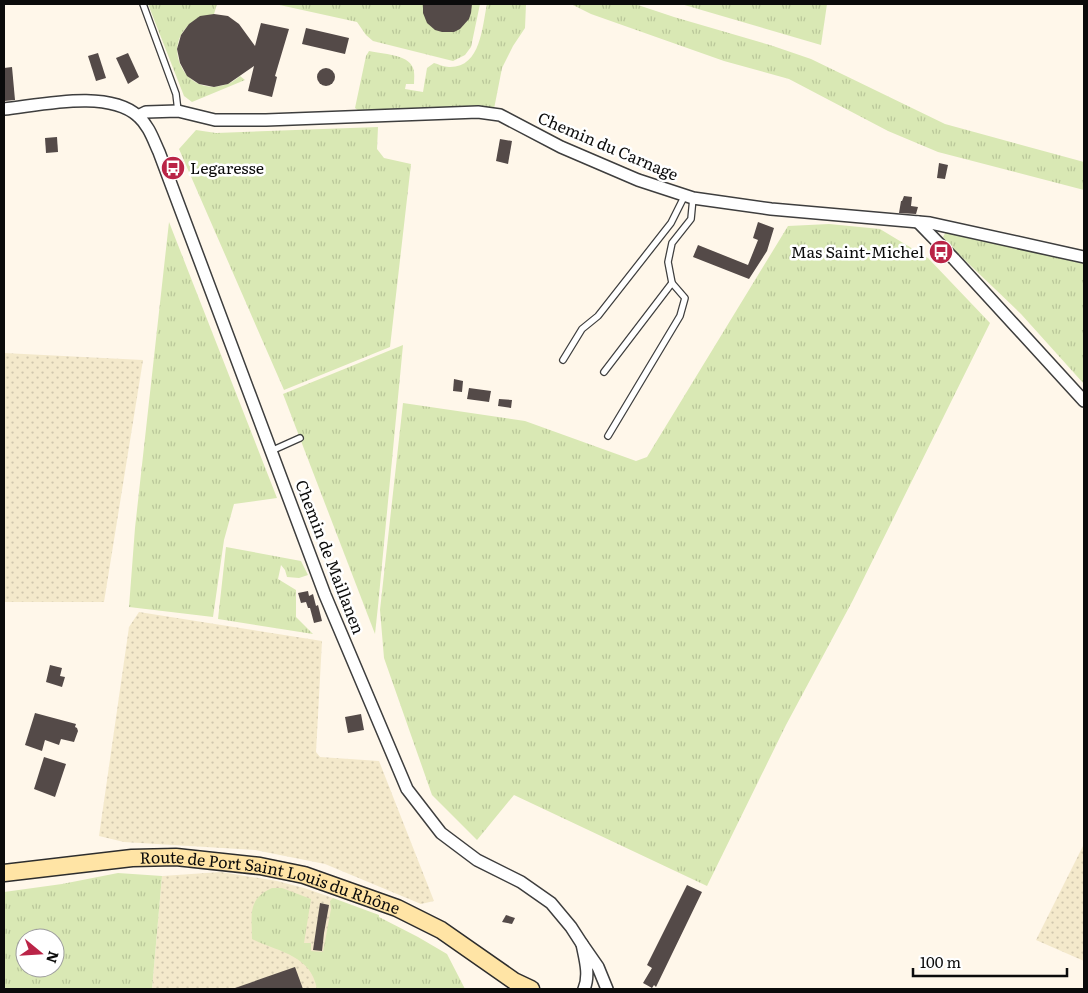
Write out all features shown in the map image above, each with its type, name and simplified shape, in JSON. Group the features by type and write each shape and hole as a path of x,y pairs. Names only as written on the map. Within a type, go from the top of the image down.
{"main road":[{"name":"Route de Port Saint Louis du Rhône","path":"4,873 132,858 176,857 224,861 304,875 397,908 440,930 518,985 531,989"}],"street":[{"path":"4,109 74,101 95,101 114,103 127,108 138,116"},
{"name":"Chemin du Carnage","path":"138,116 146,112 178,110 215,120 266,120 478,112 500,115 561,147 638,180 689,197 771,209 930,223 1084,258"},
{"name":"Chemin de Maillanen","path":"138,116 148,127 159,152 325,595 407,789 441,832 477,860 521,882 550,903 572,927 598,967 607,989"},
{"path":"918,222 961,266 1084,401"},
{"path":"582,944 587,965 587,984 584,989"}],"lane":[{"path":"143,4 176,94 178,110"},
{"path":"608,436 680,316 685,298 672,283 668,262 672,243 691,219 689,197"},
{"path":"563,360 582,329 598,316 689,197"},
{"path":"604,372 672,283"},
{"path":"271,451 300,438"}],"shaded area":[{"path":"4,353 143,360 104,602 4,602"},
{"path":"139,612 322,641 316,752 320,757 379,761 434,901 421,904 325,864 255,850 124,842 99,836 129,627"},
{"path":"1084,844 1084,961 1036,940"},
{"path":"221,872 277,881 333,898 336,907 320,989 152,989 162,876"}],"green space":[{"path":"148,4 217,4 214,14 194,21 182,33 178,46 179,60 185,73 196,82 210,87 229,83 240,76 245,80 192,102 184,96"},
{"path":"275,4 480,4 471,47 465,55 453,61 373,41 357,22"},
{"path":"487,4 526,4 525,28 502,68 494,109 359,111 355,108 366,56 369,51 394,55 410,63 414,72 414,84 406,84 405,89 423,92 427,68 434,63 447,67 460,66 474,54 481,34"},
{"path":"571,4 635,4 811,59 945,124 1084,162 1084,190 938,152 888,131 789,79 724,61 591,14"},
{"path":"681,4 827,4 821,45"},
{"path":"378,127 377,149 384,158 411,164 390,347 284,390 179,149 196,130 216,133"},
{"path":"169,222 277,498 234,504 224,540 213,617 129,607 135,528"},
{"path":"829,224 880,229 928,258 990,323 853,600 786,725 707,886 514,795 477,840 432,795 384,658 380,610 403,403 525,421 636,461 647,457 788,226"},
{"path":"947,230 1084,264 1084,384 1021,314 947,243 943,237"},
{"path":"403,345 378,606 375,634 283,394"},
{"path":"226,547 301,561 308,575 299,578 287,577 281,565 278,579 296,590 296,617 313,634 218,619"},
{"path":"118,873 162,876 152,989 4,989 4,892 62,884"},
{"path":"272,888 282,888 311,899 304,943 311,943 311,951 323,952 331,909 330,901 333,898 379,915 379,917 447,954 465,989 317,989 314,978 301,962 292,956 252,939 252,915 255,903 258,897"}],"building":[{"path":"423,4 472,4 469,19 460,29 454,32 442,32 435,30 427,23 423,13"},
{"path":"214,14 228,16 239,24 255,46 261,23 289,29 275,76 277,77 272,97 248,91 254,66 228,84 214,87 199,84 187,76 180,63 177,49 181,35 189,24 200,16"},
{"path":"306,28 349,38 345,54 302,44"},
{"path":"98,53 106,78 96,81 88,56"},
{"path":"128,53 139,77 128,84 116,58"},
{"path":"12,67 15,100 4,101 4,68"},
{"path":"322,68 330,68 335,73 333,84 322,86 317,81 317,73"},
{"path":"57,137 58,152 46,153 45,138"},
{"path":"500,139 512,141 508,164 496,161"},
{"path":"939,163 948,165 945,179 937,178"},
{"path":"904,196 912,197 911,206 918,207 916,214 899,213"},
{"path":"758,222 774,228 767,251 749,279 693,257 698,245 748,265 758,240 753,238"},
{"path":"454,379 463,381 462,392 453,391"},
{"path":"469,388 491,391 489,402 467,399"},
{"path":"499,399 512,400 511,408 498,406"},
{"path":"308,591 309,596 313,594 322,621 314,623 310,608 308,608 306,602 301,603 298,593"},
{"path":"50,665 62,668 60,676 65,677 62,687 46,682"},
{"path":"35,713 76,724 75,727 78,731 74,742 61,739 59,745 45,740 42,751 25,745"},
{"path":"361,714 364,730 348,733 345,717"},
{"path":"44,757 66,764 55,797 34,789"},
{"path":"687,885 702,892 656,987 654,985 652,988 643,983 652,968 647,965"},
{"path":"320,903 329,905 322,951 313,950"},
{"path":"506,915 515,918 512,924 502,922"},
{"path":"295,967 303,989 235,989 235,988"}],"place":[{"name":"Legaresse","path":"173,168"},
{"name":"Mas Saint-Michel","path":"941,252"}]}
